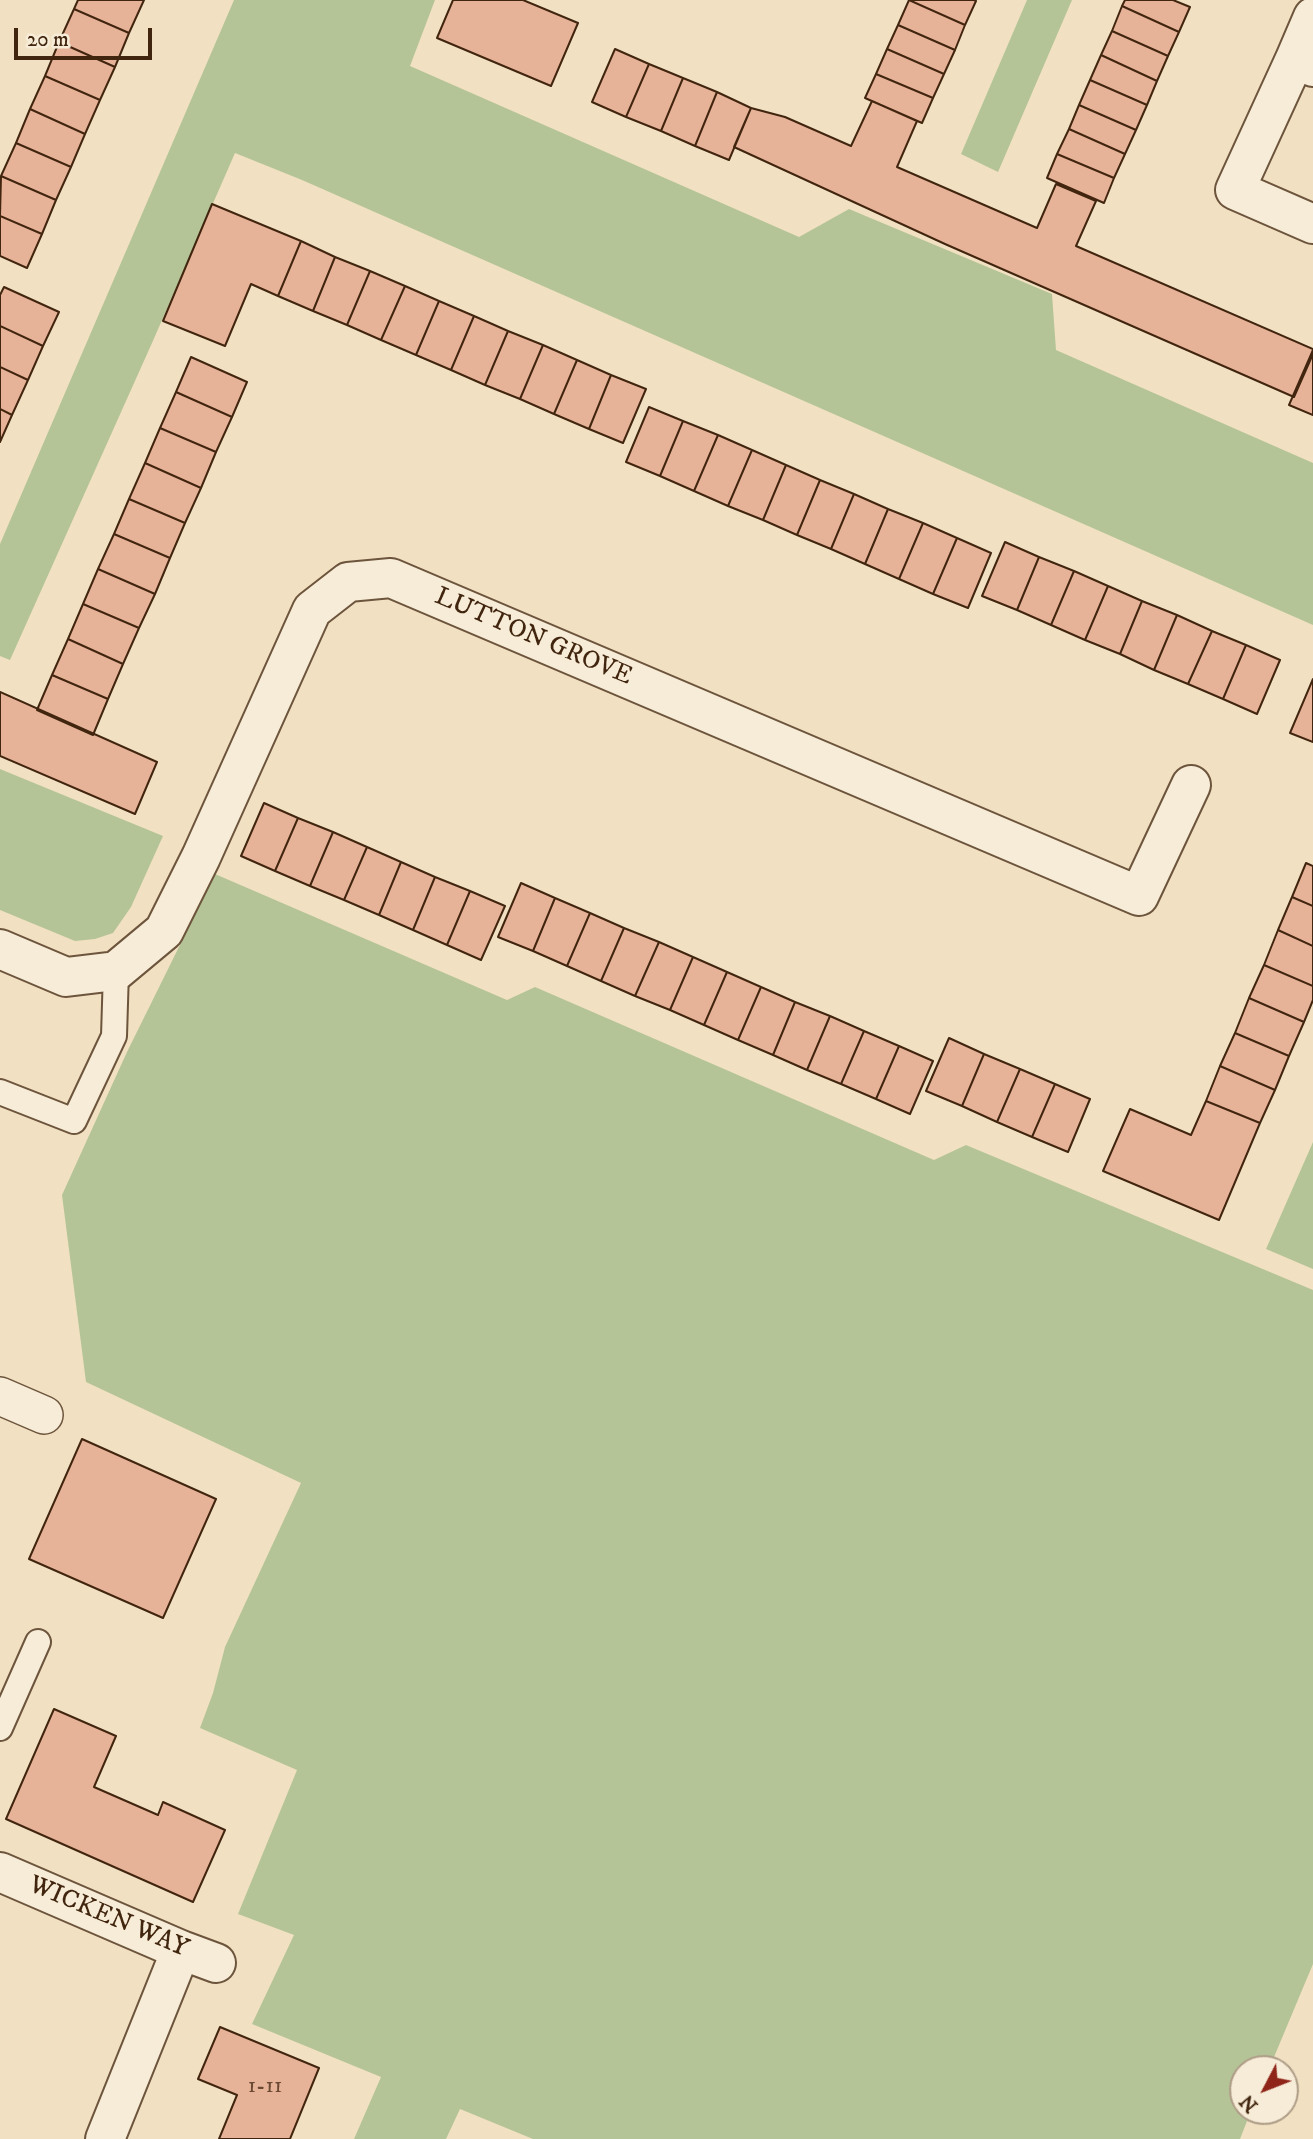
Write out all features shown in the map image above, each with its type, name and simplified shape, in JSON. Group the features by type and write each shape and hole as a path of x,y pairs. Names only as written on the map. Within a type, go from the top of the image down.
{"street":[{"path":"1313,16 1304,63 1235,190 1313,224"},
{"name":"LUTTON GROVE","path":"116,971 164,931 201,857 312,610 348,582 391,578 1139,897 1191,785"},
{"path":"0,949 66,977 116,971"},
{"path":"0,1396 44,1415"},
{"name":"WICKEN WAY","path":"0,1872 216,1963"},
{"path":"105,2139 181,1950"}],"lane":[{"path":"0,1091 74,1121 114,1036 116,971"},
{"path":"0,1728 38,1642"}],"green space":[{"path":"234,0 435,0 410,66 799,237 849,209 1052,294 1056,350 1313,463 1313,625 302,180 235,153 10,660 0,656 0,544"},
{"path":"1027,0 1072,0 998,172 961,154"},
{"path":"0,769 163,836 131,907 113,933 95,939 75,941 0,910"},
{"path":"215,874 507,1000 535,987 934,1160 966,1145 1313,1290 1313,1964 1275,2055 1229,2055 1229,2125 1246,2125 1240,2139 533,2139 460,2109 446,2139 354,2139 381,2077 252,2024 294,1935 238,1914 297,1770 200,1728 225,1647 301,1483 86,1382 62,1195 127,1052"},
{"path":"1313,1142 1313,1269 1266,1249"}],"building":[{"path":"78,0 144,0 129,33 74,9"},
{"path":"453,0 523,0 578,23 551,86 437,38"},
{"path":"909,0 974,0 976,1 965,25"},
{"path":"909,0 965,25 955,50 898,25"},
{"path":"1125,0 1173,0 1190,7 1179,32 1122,6"},
{"path":"1122,6 1179,32 1168,56 1112,31"},
{"path":"74,9 129,33 115,67 59,42"},
{"path":"898,25 955,50 944,74 887,49"},
{"path":"1112,31 1168,56 1157,81 1101,55"},
{"path":"59,42 115,67 100,100 45,76"},
{"path":"615,49 649,64 626,117 592,102"},
{"path":"887,49 944,74 933,98 876,74"},
{"path":"1101,55 1157,81 1147,105 1090,80"},
{"path":"649,64 683,78 661,131 626,117"},
{"path":"876,74 933,98 922,123 865,98"},
{"path":"45,76 100,100 85,134 30,109"},
{"path":"683,78 717,92 695,146 661,131"},
{"path":"1090,80 1147,105 1136,130 1079,105"},
{"path":"717,92 751,108 729,160 695,146"},
{"path":"872,101 917,121 897,167 1037,228 1056,184 1096,201 1076,246 1313,349 1294,397 945,244 734,147 751,108 785,117 851,146"},
{"path":"1079,105 1136,130 1125,154 1069,129"},
{"path":"30,109 85,134 71,167 16,143"},
{"path":"1069,129 1125,154 1114,178 1057,154"},
{"path":"16,143 71,167 56,200 1,176"},
{"path":"1057,154 1114,178 1104,203 1047,178"},
{"path":"1,176 56,200 42,234 0,216"},
{"path":"212,204 301,241 278,296 251,284 225,346 163,321"},
{"path":"0,216 42,234 27,268 0,256"},
{"path":"301,241 335,257 313,311 278,296"},
{"path":"335,257 370,271 347,325 313,311"},
{"path":"370,271 405,286 381,340 347,325"},
{"path":"405,286 439,301 416,355 381,340"},
{"path":"4,287 59,312 43,346 0,326 0,295"},
{"path":"439,301 474,316 451,370 416,355"},
{"path":"474,316 508,331 485,385 451,370"},
{"path":"0,326 43,346 28,380 0,367"},
{"path":"508,331 543,345 520,399 485,385"},
{"path":"543,345 577,360 554,414 520,399"},
{"path":"1313,350 1313,415 1289,405"},
{"path":"191,357 247,382 232,417 176,392"},
{"path":"577,360 611,375 589,429 554,414"},
{"path":"0,367 28,380 12,415 0,409"},
{"path":"611,375 646,389 623,443 589,429"},
{"path":"176,392 232,417 216,452 160,428"},
{"path":"649,407 683,421 660,476 626,462"},
{"path":"0,409 12,415 0,442"},
{"path":"683,421 718,435 694,491 660,476"},
{"path":"160,428 216,452 201,488 145,463"},
{"path":"718,435 752,450 728,506 694,491"},
{"path":"752,450 786,465 763,520 728,506"},
{"path":"145,463 201,488 185,523 129,499"},
{"path":"786,465 820,480 797,535 763,520"},
{"path":"820,480 854,494 831,549 797,535"},
{"path":"854,494 888,509 865,564 831,549"},
{"path":"129,499 185,523 170,558 114,534"},
{"path":"888,509 923,523 899,579 865,564"},
{"path":"923,523 957,538 933,594 899,579"},
{"path":"114,534 170,558 155,594 98,569"},
{"path":"957,538 991,553 968,608 933,594"},
{"path":"1005,542 1039,557 1017,610 982,596"},
{"path":"1039,557 1074,571 1051,625 1017,610"},
{"path":"98,569 155,594 139,628 83,604"},
{"path":"1074,571 1108,586 1085,640 1051,625"},
{"path":"1108,586 1142,601 1120,654 1085,640"},
{"path":"1142,601 1177,615 1154,670 1120,654"},
{"path":"83,604 139,628 123,664 68,639"},
{"path":"1177,615 1212,631 1188,684 1154,670"},
{"path":"1212,631 1246,645 1223,699 1188,684"},
{"path":"68,639 123,664 108,699 52,675"},
{"path":"1246,645 1280,660 1257,714 1223,699"},
{"path":"52,675 108,699 93,735 37,710"},
{"path":"1313,679 1313,742 1290,733"},
{"path":"0,692 157,762 135,814 0,756"},
{"path":"264,803 298,818 275,871 241,856"},
{"path":"298,818 333,832 310,886 275,871"},
{"path":"333,832 367,847 344,900 310,886"},
{"path":"367,847 401,862 379,915 344,900"},
{"path":"401,862 435,877 413,930 379,915"},
{"path":"1306,863 1313,866 1313,906 1292,897"},
{"path":"435,877 470,891 447,945 413,930"},
{"path":"521,883 555,898 533,951 498,937"},
{"path":"470,891 505,906 481,960 447,945"},
{"path":"1292,897 1313,906 1313,946 1278,930"},
{"path":"555,898 590,913 567,966 533,951"},
{"path":"590,913 624,928 601,981 567,966"},
{"path":"624,928 659,942 635,996 601,981"},
{"path":"1278,930 1313,946 1313,986 1264,965"},
{"path":"659,942 693,957 670,1010 635,996"},
{"path":"693,957 727,972 704,1025 670,1010"},
{"path":"1264,965 1313,986 1313,1000 1304,1022 1249,998"},
{"path":"727,972 761,987 738,1040 704,1025"},
{"path":"761,987 795,1002 773,1055 738,1040"},
{"path":"1249,998 1304,1022 1289,1056 1235,1033"},
{"path":"795,1002 830,1016 807,1070 773,1055"},
{"path":"830,1016 864,1031 841,1084 807,1070"},
{"path":"864,1031 899,1046 876,1099 841,1084"},
{"path":"1235,1033 1289,1056 1275,1090 1220,1066"},
{"path":"949,1038 984,1054 962,1106 926,1091"},
{"path":"899,1046 933,1061 910,1114 876,1099"},
{"path":"984,1054 1020,1069 997,1122 962,1106"},
{"path":"1220,1066 1275,1090 1260,1123 1206,1101"},
{"path":"1020,1069 1055,1084 1032,1137 997,1122"},
{"path":"1055,1084 1090,1099 1068,1152 1032,1137"},
{"path":"1206,1101 1260,1123 1219,1220 1103,1171 1130,1109 1191,1135"},
{"path":"82,1439 216,1499 163,1618 29,1559"},
{"path":"54,1709 116,1736 94,1787 158,1815 163,1802 225,1830 193,1902 6,1819"},
{"path":"220,2027 319,2068 290,2139 219,2139 237,2095 198,2079"}]}
